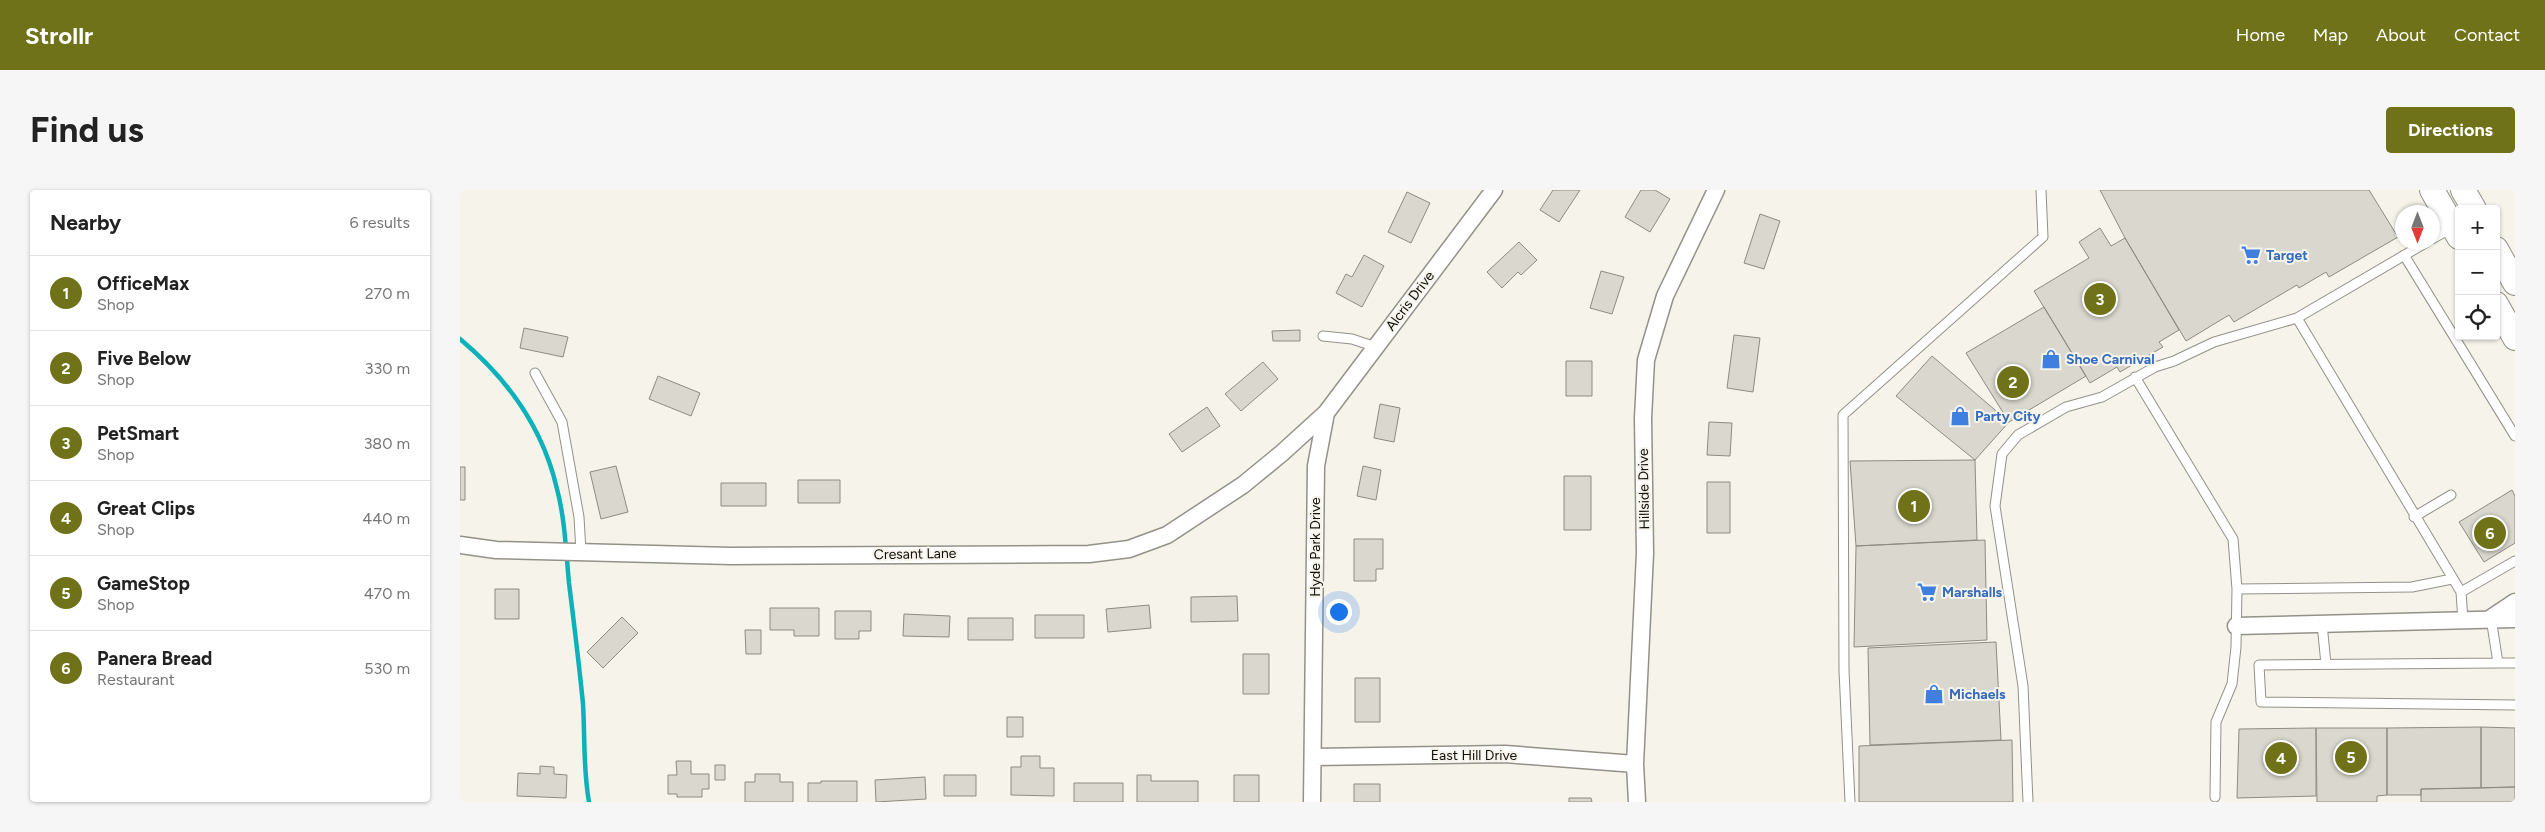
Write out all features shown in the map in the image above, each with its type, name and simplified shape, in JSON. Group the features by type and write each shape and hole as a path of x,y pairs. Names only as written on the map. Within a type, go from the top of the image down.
{"main road":[{"path":"2432,190 2455,230"},
{"path":"2464,190 2472,205"},
{"path":"2497,250 2515,283"},
{"path":"2500,311 2515,338"}],"street":[{"name":"Alcris Drive","path":"1326,413 1494,190"},
{"name":"Hillside Drive","path":"1637,802 1635,764 1645,553 1643,418 1646,360 1665,296 1716,190"},
{"name":"Cresant Lane","path":"460,545 496,550 723,556 1048,555 1089,554 1129,549 1168,535 1243,485 1326,413"},
{"name":"Hyde Park Drive","path":"1312,802 1316,466 1326,413"},
{"path":"2491,618 2515,602"},
{"path":"2236,626 2515,618"},
{"name":"East Hill Drive","path":"1314,757 1505,754 1635,764"}],"lane":[{"path":"1850,802 1844,670 1842,415 2043,237 2042,190"},
{"path":"2440,237 2455,232"},
{"path":"2028,802 2023,686 1995,506 2002,454 2018,435 2066,407 2102,397 2155,367 2174,361 2214,342 2297,318 2411,250"},
{"path":"2404,254 2515,436"},
{"path":"2297,318 2414,517 2461,592 2463,620"},
{"path":"1323,336 1352,339 1376,347"},
{"path":"535,373 562,422 579,517 581,552"},
{"path":"2135,377 2233,539 2236,589 2236,647 2232,684 2216,722 2216,797"},
{"path":"2414,517 2451,495"},
{"path":"2461,592 2515,561"},
{"path":"2236,589 2412,587 2452,579"},
{"path":"2491,618 2498,663"},
{"path":"2322,624 2326,664"},
{"path":"2515,663 2259,665 2261,702 2515,705"}],"building":[{"path":"1553,190 1580,190 1559,222 1540,210"},
{"path":"1641,190 1655,190 1670,199 1650,232 1625,217"},
{"name":"Target","path":"2100,190 2369,190 2395,232 2395,239 2329,277 2326,272 2299,288 2297,285 2234,322 2229,315 2186,341 2125,238"},
{"path":"1407,192 1430,203 1411,243 1388,232"},
{"path":"1760,214 1780,221 1764,269 1744,263"},
{"path":"2100,228 2111,246 2125,238 2179,330 2159,342 2163,347 2120,372 2117,367 2090,383 2034,291 2089,258 2079,242"},
{"path":"1519,242 1537,260 1521,275 1518,272 1502,288 1487,272"},
{"path":"1364,255 1384,266 1362,307 1336,293 1346,274 1352,277"},
{"path":"1601,271 1624,277 1612,314 1590,308"},
{"path":"2044,307 2086,376 2009,422 1966,353"},
{"path":"524,328 568,337 563,357 520,348"},
{"path":"1300,330 1300,341 1273,341 1272,331"},
{"path":"1734,335 1760,338 1753,392 1727,388"},
{"path":"1932,356 2009,422 1975,460 1896,396"},
{"path":"1566,361 1592,361 1592,396 1566,396"},
{"path":"1263,362 1278,379 1241,411 1225,394"},
{"path":"658,376 700,393 691,416 649,399"},
{"path":"1380,404 1400,408 1394,442 1374,438"},
{"path":"1207,407 1220,426 1182,452 1169,434"},
{"path":"1709,422 1732,423 1730,456 1707,455"},
{"path":"1975,460 1977,540 1856,546 1850,461"},
{"path":"616,466 628,512 601,519 590,472"},
{"path":"1363,466 1381,470 1376,500 1357,496"},
{"path":"460,467 465,467 465,500 460,500"},
{"path":"1564,476 1591,476 1591,530 1564,530"},
{"path":"798,480 840,480 840,503 798,503"},
{"path":"1707,482 1730,482 1730,533 1707,533"},
{"path":"721,483 766,483 766,506 721,506"},
{"path":"2512,490 2515,496 2515,543 2484,562 2459,522"},
{"path":"1354,539 1383,539 1383,569 1376,569 1376,581 1354,581"},
{"path":"1985,540 1987,640 1854,647 1856,546"},
{"path":"495,589 519,589 519,619 495,619"},
{"path":"1237,596 1238,621 1191,622 1191,597"},
{"path":"1149,605 1151,628 1108,632 1106,609"},
{"path":"770,608 819,608 819,636 794,636 794,630 770,630"},
{"path":"835,611 871,611 871,631 859,631 859,639 835,639"},
{"path":"904,614 950,616 949,637 903,636"},
{"path":"1035,615 1084,615 1084,638 1035,638"},
{"path":"622,617 638,633 603,668 587,652"},
{"path":"968,618 1013,618 1013,640 968,640"},
{"path":"745,630 761,630 761,654 746,654"},
{"name":"Michaels","path":"1996,642 2001,740 1870,745 1868,648"},
{"path":"1243,654 1269,654 1269,694 1243,694"},
{"path":"1355,678 1380,678 1380,722 1355,722"},
{"path":"1007,717 1023,717 1023,737 1007,737"},
{"path":"2481,727 2515,728 2515,787 2481,788"},
{"path":"2481,727 2481,788 2421,789 2421,795 2387,795 2387,728"},
{"path":"2316,728 2387,728 2387,795 2377,796 2377,802 2317,802"},
{"path":"2316,728 2316,796 2237,798 2239,729"},
{"path":"2012,740 2013,802 1859,802 1859,746"},
{"path":"1021,756 1040,756 1040,768 1054,768 1054,796 1011,795 1011,767 1021,767"},
{"path":"676,761 691,761 691,774 709,774 709,789 702,789 702,797 677,797 677,794 668,794 668,775 677,775"},
{"path":"715,765 725,765 725,780 715,780"},
{"path":"540,766 554,767 554,774 567,775 566,798 517,796 518,773 540,774"},
{"path":"755,774 780,774 780,782 793,782 793,802 745,802 745,782 755,782"},
{"path":"944,775 976,775 976,796 944,796"},
{"path":"1137,775 1151,775 1151,781 1198,781 1198,802 1137,802"},
{"path":"1234,775 1259,775 1259,802 1234,802"},
{"path":"925,777 926,799 876,802 875,780"},
{"path":"821,781 857,781 857,802 808,802 808,783 821,783"},
{"path":"1074,783 1123,783 1123,802 1074,802"},
{"path":"1354,784 1380,784 1380,802 1354,802"},
{"path":"2515,787 2515,802 2421,802 2421,789"},
{"path":"1569,798 1591,798 1592,802 1569,802"}],"waterway":[{"path":"460,339 493,371 521,406 543,445 551,467 564,524 584,716 585,765 589,802"}],"place":[{"name":"Target","path":"2251,255"},
{"name":"PetSmart","path":"2100,299"},
{"name":"Shoe Carnival","path":"2051,359"},
{"name":"Five Below","path":"2013,382"},
{"name":"Party City","path":"1960,416"},
{"name":"OfficeMax","path":"1914,506"},
{"name":"Panera Bread","path":"2490,533"},
{"name":"Marshalls","path":"1927,592"},
{"name":"Michaels","path":"1934,694"},
{"name":"GameStop","path":"2351,757"},
{"name":"Great Clips","path":"2281,758"}]}
